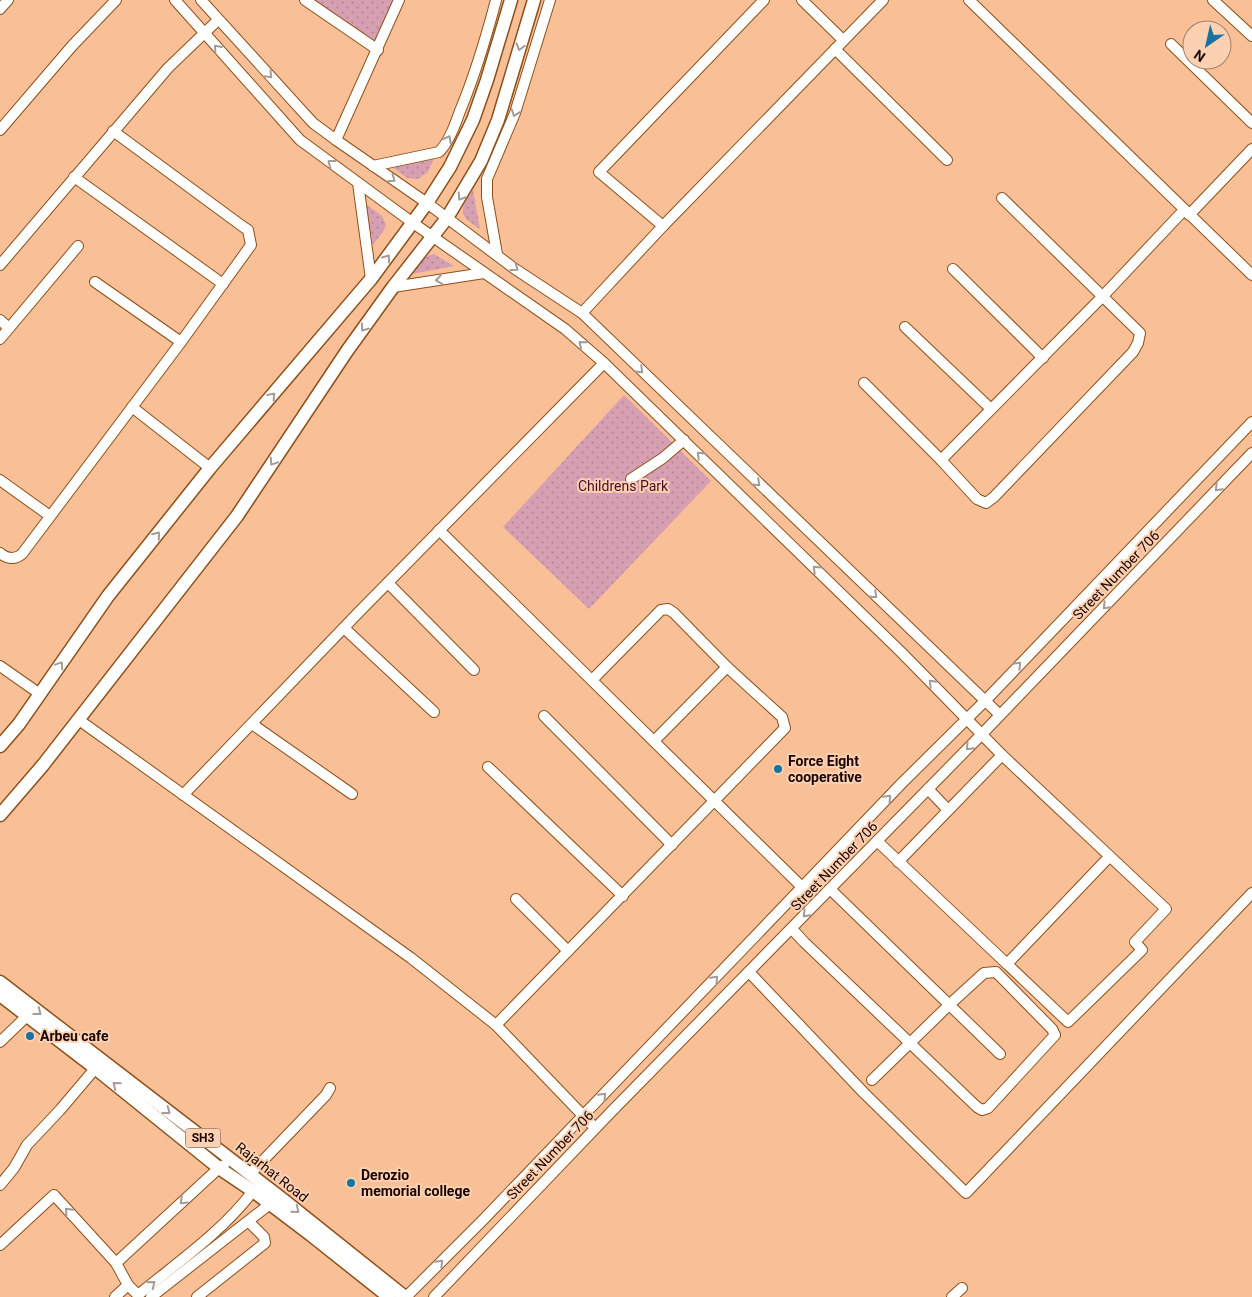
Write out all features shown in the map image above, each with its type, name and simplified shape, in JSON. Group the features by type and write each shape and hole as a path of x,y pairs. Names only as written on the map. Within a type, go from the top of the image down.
{"main road":[{"path":"0,746 19,724 108,596 210,468 371,278 427,203 450,168 473,120 488,80 511,0"},
{"path":"0,815 43,766 236,516 347,351 393,287 447,218 481,161 498,120 534,0"},
{"name":"Rajarhat Road","path":"0,982 219,1168 253,1191 389,1297"},
{"name":"Rajarhat Road","path":"0,995 26,1016 98,1064 233,1161 405,1297"}],"street":[{"path":"0,9 8,0"},
{"path":"0,130 72,46 116,0"},
{"path":"175,0 300,140 413,223 566,329 604,363 1002,754 1166,909 1135,942 1142,950 1068,1022 876,841"},
{"path":"201,0 313,123 427,203 515,269 582,313 1000,715"},
{"path":"306,0 378,50"},
{"path":"336,140 399,0"},
{"path":"373,166 439,152 443,149 455,126 470,87 496,0"},
{"path":"497,254 487,198 487,179 515,113 550,0"},
{"path":"664,226 599,172 764,0"},
{"path":"802,0 843,40"},
{"path":"582,313 883,0"},
{"path":"969,0 1252,276"},
{"path":"1213,0 1252,36"},
{"path":"0,265 168,68 218,20"},
{"path":"1172,44 1252,123"},
{"path":"835,49 947,160"},
{"path":"0,553 5,557 18,557 181,342 251,245 248,230 113,131"},
{"path":"941,460 1186,212 1252,149"},
{"path":"74,177 224,284"},
{"path":"358,183 371,278"},
{"path":"864,383 977,499 986,503 994,497 1133,352 1140,334 1002,198"},
{"path":"0,339 78,246"},
{"path":"953,269 1043,358"},
{"path":"393,287 484,273"},
{"path":"95,282 181,342"},
{"path":"0,320 9,328"},
{"path":"905,327 991,409"},
{"path":"183,795 439,530 604,363"},
{"path":"132,407 210,468"},
{"path":"405,1297 584,1116 902,783 985,700 1252,422"},
{"path":"631,479 663,458 684,440"},
{"name":"Street Number 706","path":"434,1297 595,1128 982,734 1252,453"},
{"path":"0,480 50,516"},
{"path":"439,530 803,888"},
{"path":"388,583 474,670"},
{"path":"496,1025 786,728 782,717 727,667 674,613 668,610 662,610 592,680"},
{"path":"344,628 434,712"},
{"path":"0,666 40,694"},
{"path":"654,741 727,667"},
{"path":"544,716 672,845"},
{"path":"79,720 412,958 496,1025 595,1128"},
{"path":"252,724 352,794"},
{"path":"898,862 1002,754"},
{"path":"488,768 623,896"},
{"path":"928,789 948,810"},
{"path":"1007,964 1109,857"},
{"path":"830,889 1000,1054"},
{"path":"749,972 864,1092 966,1193 1252,893"},
{"path":"516,900 568,951"},
{"path":"792,928 909,1042 976,1107 982,1110 988,1108 1055,1035 1052,1029 996,972 984,973 909,1042 872,1080"},
{"path":"0,1042 26,1016"},
{"path":"0,1185 14,1168 27,1146 98,1064"},
{"path":"250,1174 326,1095 330,1088"},
{"path":"116,1263 219,1168 233,1161"},
{"path":"0,1245 54,1195 116,1263 128,1285 138,1295 239,1210 253,1191"},
{"path":"151,1297 270,1204"},
{"path":"198,1297 265,1243 264,1237 249,1222"},
{"path":"115,1297 128,1285"},
{"path":"952,1297 962,1288"}],"green space":[{"path":"305,0 395,0 378,50"},
{"path":"435,156 428,172 418,179 407,178 394,168"},
{"path":"473,190 480,229 468,220 463,213 465,203"},
{"path":"366,204 382,216 386,225 373,245"},
{"path":"434,254 454,266 412,274 420,261"},
{"name":"Childrens Park","path":"624,395 711,481 589,609 503,527"}],"place":[{"name":"Force Eight cooperative","path":"778,769"},
{"name":"Arbeu cafe","path":"30,1036"},
{"name":"Derozio memorial college","path":"351,1183"}]}
